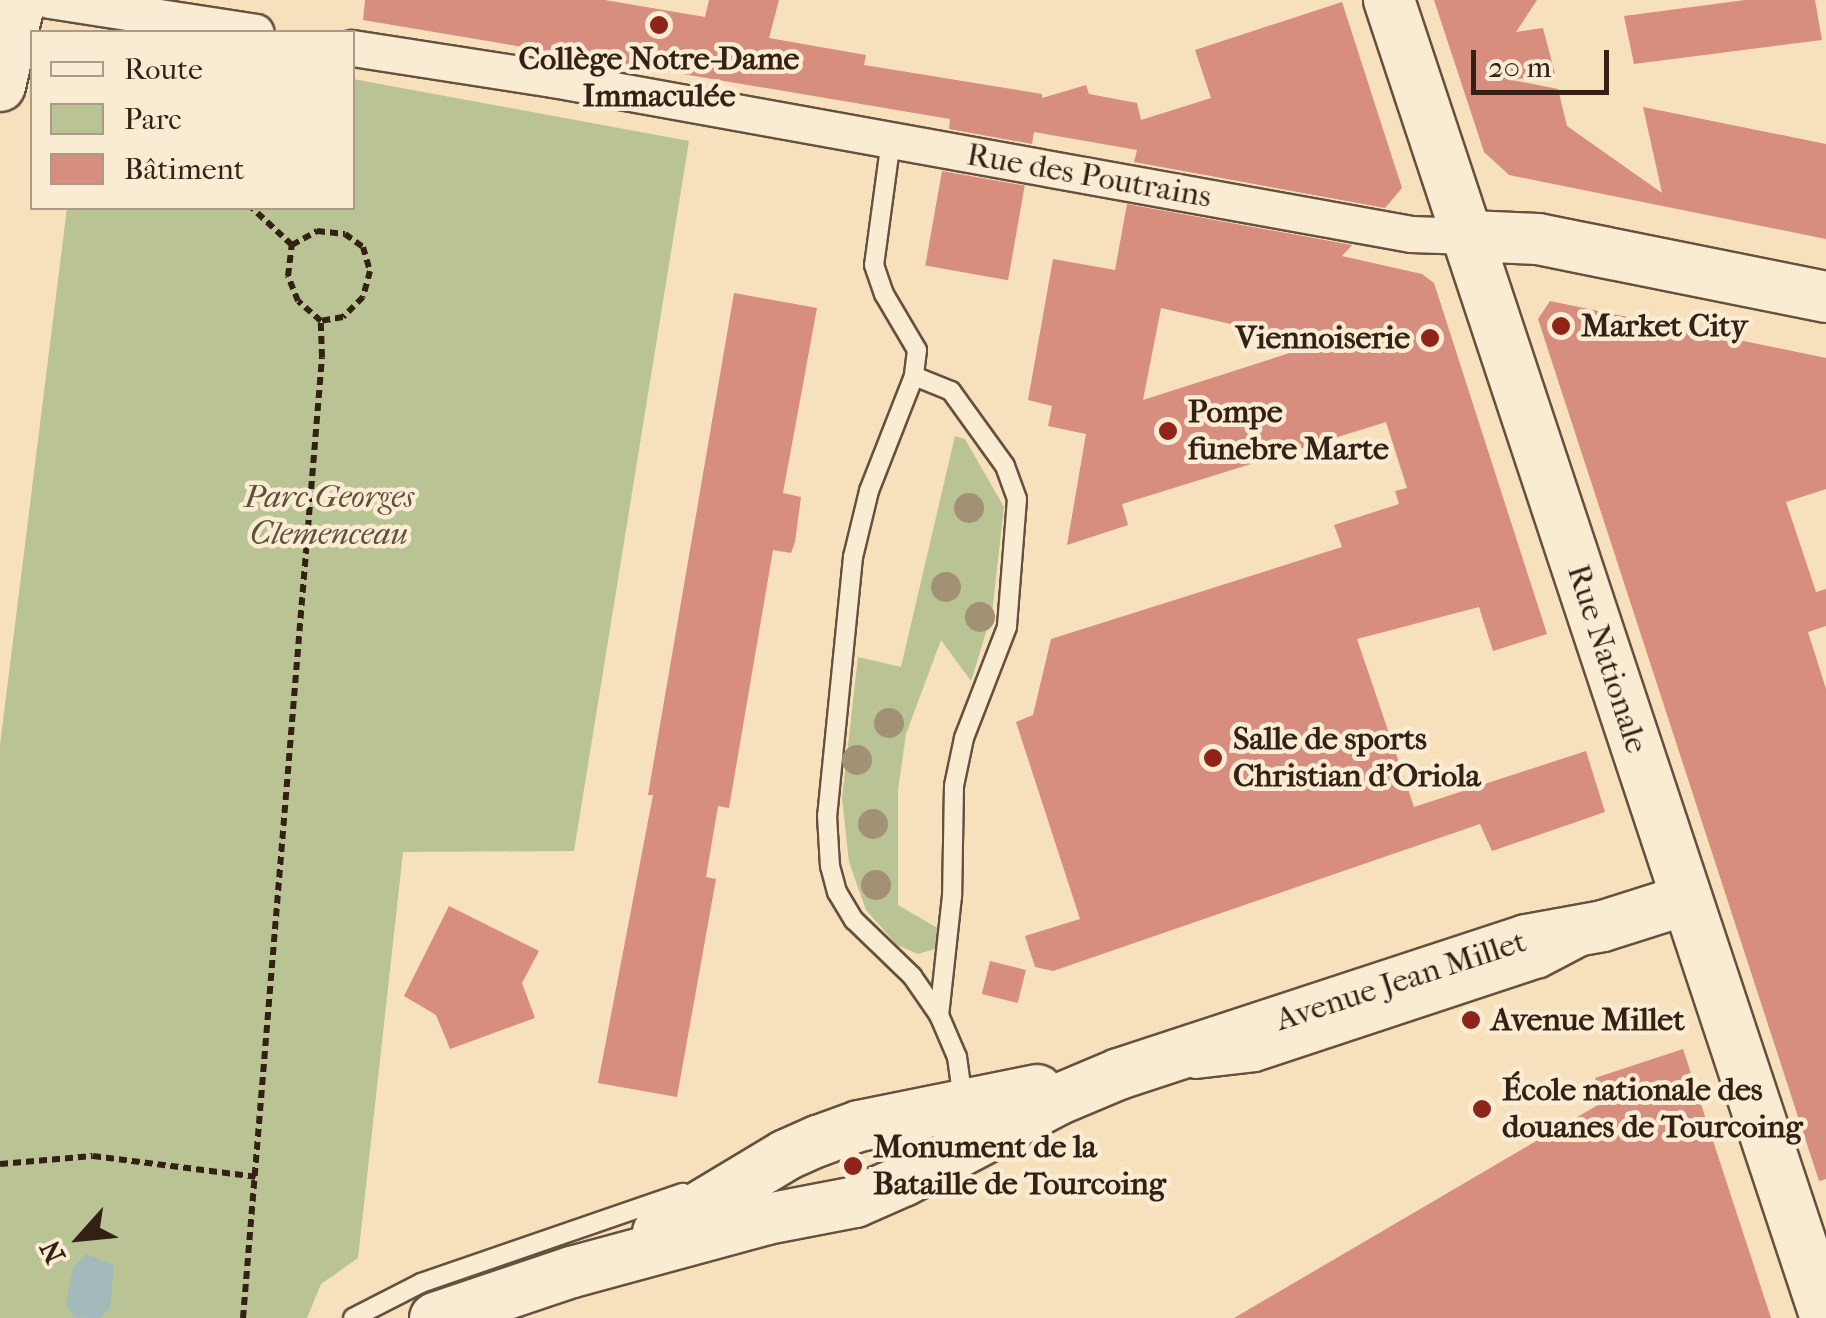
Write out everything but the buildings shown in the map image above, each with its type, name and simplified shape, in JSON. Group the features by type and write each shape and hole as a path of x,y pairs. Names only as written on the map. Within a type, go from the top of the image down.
{"main road":[{"path":"0,86 20,0"},
{"name":"Rue Nationale","path":"1389,0 1826,1318"},
{"name":"Rue des Poutrains","path":"1468,236 1538,239 1826,297"},
{"name":"Avenue Jean Millet","path":"435,1318 572,1272 877,1194 1056,1100 1119,1074 1526,940 1619,921 1685,900"},
{"name":"Avenue Jean Millet","path":"572,1272 666,1228 786,1155 859,1126 1119,1074"}],"street":[{"path":"49,0 243,30"},
{"name":"Rue des Poutrains","path":"355,49 1397,232 1468,236"}],"lane":[{"path":"891,140 874,264 884,294 916,350 914,376 870,491 852,557 827,816 830,866 837,892 854,920 912,976 939,1015 957,1056 964,1105"},
{"path":"914,376 951,391 1005,466 1018,500 1007,627 964,738 954,786 952,896 939,1015"},
{"path":"353,1318 421,1282 786,1155"}],"path":[{"path":"254,210 292,245"},
{"path":"317,232 345,234 363,247 370,272 363,296 343,317 322,321 298,302 288,276 292,245 317,232"},
{"path":"243,1318 322,321"},
{"path":"0,1164 93,1156 256,1177"}],"green space":[{"name":"Parc Georges Clemenceau","path":"355,79 689,141 574,851 403,852 358,1258 321,1284 307,1318 0,1318 0,745 67,210 355,210"},
{"path":"955,436 965,439 1004,507 992,613 971,681 941,640 906,734 898,790 898,905 939,929 935,949 918,954 897,945 866,910 849,862 842,798 858,657 901,667"}],"water":[{"path":"86,1254 114,1265 110,1308 100,1318 74,1317 66,1304 73,1268"}],"place":[{"name":"Collège Notre-Dame Immaculée","path":"659,25"},
{"name":"Market City","path":"1561,326"},
{"name":"Viennoiserie","path":"1430,338"},
{"name":"Pompe funebre Marte","path":"1168,431"},
{"name":"Salle de sports Christian d'Oriola","path":"1213,758"},
{"name":"Avenue Millet","path":"1471,1020"},
{"name":"École nationale des douanes de Tourcoing","path":"1482,1109"},
{"name":"Monument de la Bataille de Tourcoing","path":"853,1166"}]}
